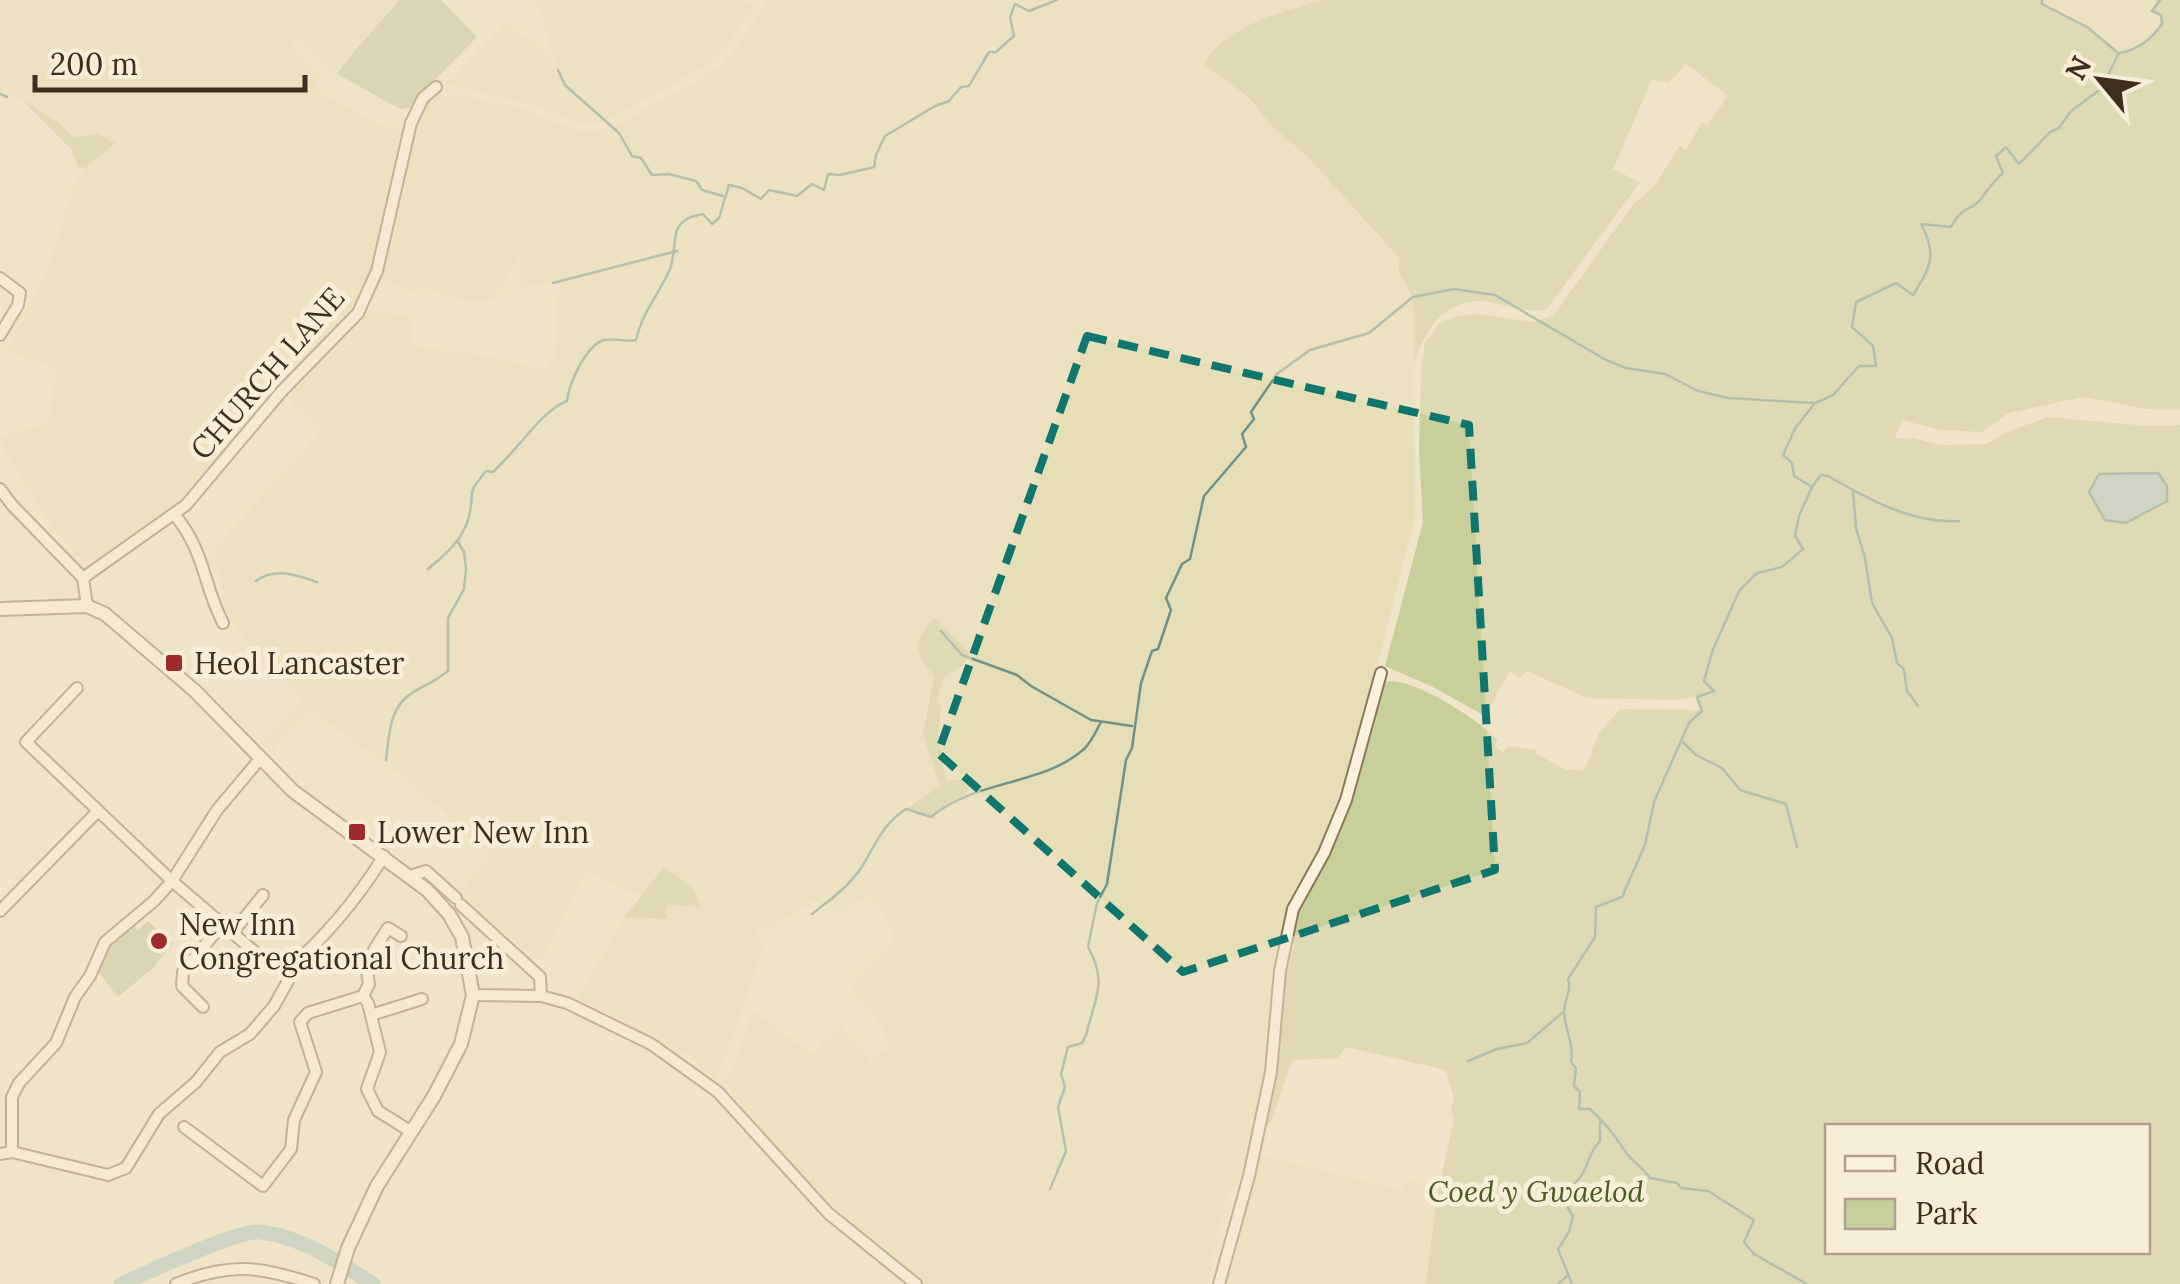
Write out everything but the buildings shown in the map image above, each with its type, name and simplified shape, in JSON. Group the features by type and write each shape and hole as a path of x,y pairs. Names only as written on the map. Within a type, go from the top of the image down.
{"street":[{"name":"CHURCH LANE","path":"83,578 186,506 281,392 358,313 377,271 411,122 423,98 436,87"},
{"path":"0,278 20,292 18,304 0,335"},
{"path":"0,489 83,578 87,606"},
{"path":"0,513 12,505"},
{"path":"174,514 192,536 223,624"},
{"path":"0,610 87,606 105,614 195,692 294,791 410,876 449,914 462,937 473,994 467,1027 452,1064 377,1186 338,1279"},
{"path":"1219,1284 1249,1176 1271,1072 1280,971 1293,908 1324,853 1346,800 1380,673"},
{"path":"77,688 26,742 96,812 270,965 288,968 314,947 348,909 384,856"},
{"path":"260,759 217,810 172,881 105,942 90,976 75,997 56,1044 12,1096 6,1153 108,1175 126,1168 159,1114 196,1082 220,1052 250,1034 274,1006 288,981 288,968"},
{"path":"0,912 96,812"},
{"path":"410,876 426,872 459,901 540,977 541,996"},
{"path":"0,886 12,898"},
{"path":"233,932 262,895"},
{"path":"203,1008 182,986 183,972 222,924"},
{"path":"401,936 388,928 368,959 369,984 363,996 380,1052 367,1089 378,1111 410,1131"},
{"path":"473,994 541,996 568,1002 651,1044 718,1092 828,1213 916,1284"},
{"path":"184,1127 262,1186 291,1149 294,1120 316,1072 300,1022 308,1013 363,996"},
{"path":"371,1015 422,999"},
{"path":"176,1284 208,1271 241,1267 314,1284"}],"highlighted area":[{"path":"1087,336 1469,425 1495,870 1183,972 938,753"}],"shaded area":[{"path":"0,0 400,0 376,32 366,35 337,74 295,37 292,47 323,76 314,89 387,129 391,122 405,134 377,251 356,308 327,335 181,498 110,552 83,562 49,522 5,452 1,436 49,424 56,368 8,351 49,266 73,188 90,161 111,146 86,135 74,138 55,120 21,99 0,94"},
{"path":"534,0 744,0 755,8 724,49 700,69 605,121 581,124 537,106 446,84 505,23 536,44 557,67"},
{"path":"767,0 1323,0 1291,9 1234,85 1309,158 1400,260 1398,270 1413,297 1415,518 1343,799 1313,867 1290,902 1266,1072 1247,1169 1226,1198 1207,1284 925,1284 837,1211 770,1140 726,1086 753,1010 809,1053 817,1051 826,1038 830,1041 841,1026 871,1062 889,1047 883,1027 852,991 855,987 851,983 896,938 869,896 841,912 812,901 755,934 763,948 717,1080 690,1057 578,999 624,917 667,919 665,910 669,905 700,907 664,868 644,895 586,869 545,955 535,959 477,908 462,889 491,856 415,785 309,709 270,753 261,742 303,699 228,620 214,549 321,431 284,395 363,312 410,315 412,346 492,357 545,370 555,356 559,282 519,287 520,254 493,300 485,302 465,301 422,288 413,291 378,278 417,119 425,103 440,93 451,99 454,95 519,108 587,132 612,127 703,78 740,43","holes":["970,655 963,665 943,678 937,701 941,706 938,741 946,782 965,795 931,817 907,809 940,786 929,756 924,718 934,676"]},
{"path":"2042,0 2160,0 2152,10 2161,15 2162,24 2153,37 2119,53 2087,27 2042,4"},
{"path":"1257,1154 1402,1190 1408,1181 1439,1187 1426,1284 1224,1284"}],"green space":[{"path":"400,0 441,0 477,37 413,107 400,109 337,74"},
{"name":"Coed y Gwaelod","path":"1323,0 2042,0 2042,4 2087,27 2119,53 2138,47 2158,29 2161,15 2152,11 2160,0 2180,0 2180,410 2147,409 2083,397 2009,413 1982,432 1940,430 1902,420 1895,438 1940,445 1987,444 2048,417 2180,425 2180,1284 1426,1284 1437,1196 1454,1120 1454,1098 1446,1070 1347,1047 1337,1058 1292,1060 1271,1122 1263,1129 1283,978 1294,946 1297,908 1316,876 1380,684 1406,684 1441,699 1489,732 1498,740 1495,746 1503,752 1509,746 1536,750 1535,753 1565,769 1584,771 1599,733 1620,709 1702,710 1697,697 1587,698 1527,671 1519,678 1510,671 1485,716 1385,666 1423,522 1419,451 1425,343 1440,323 1456,316 1478,314 1532,322 1554,315 1632,206 1656,184 1679,146 1686,150 1702,122 1707,125 1728,96 1686,64 1669,83 1652,80 1613,169 1640,182 1547,309 1529,311 1477,301 1453,307 1435,322 1414,364 1413,297 1398,270 1400,259 1248,97 1204,64 1226,40 1273,15"},
{"path":"21,99 55,120 74,138 98,134 115,143 84,169 78,166 71,149"},
{"path":"934,618 971,654 963,665 943,678 937,701 941,706 938,741 946,781 958,779 969,787 965,795 931,817 906,809 940,786 923,734 934,676 918,647 921,635"},
{"path":"664,867 692,888 700,907 669,905 665,910 668,919 624,917"},
{"path":"129,919 138,930 148,921 173,943 153,968 118,997 94,967 105,942"}],"water":[{"path":"2158,473 2167,486 2167,501 2126,523 2105,520 2089,492 2099,474"}],"waterway":[{"path":"428,569 463,532 479,480 486,471 493,472 502,464 548,413 567,401 590,350 604,340 636,340 670,269 677,230 682,223 703,214 712,224 719,218 729,185 761,199 769,190 797,196 812,184 824,190 828,174 874,167 885,136 949,101 961,87 969,86 989,52 996,52 1014,36 1010,17 1015,4 1029,11 1057,0"},
{"path":"2042,0 2042,4 2087,27 2117,52"},
{"path":"1807,1284 1754,1254 1744,1242 1754,1220 1708,1191 1650,1178 1596,1114 1590,1109 1579,1109 1580,1092 1574,1086 1576,1068 1571,1062 1564,1012 1568,979 1595,937 1596,907 1622,897 1645,845 1654,802 1689,723 1702,711 1697,697 1714,691 1704,681 1712,652 1739,591 1757,573 1782,567 1803,549 1795,536 1812,487 1794,476 1792,463 1783,455 1796,427 1815,403 1833,395 1859,366 1876,366 1873,346 1852,327 1856,302 1896,283 1913,295 1930,261 1929,244 1921,224 1951,227 2003,173 1996,156 2006,147 2019,164 2050,132 2059,128 2071,111 2101,89 2119,53 2144,43 2162,24 2161,15 2152,11 2160,0"},
{"path":"558,70 565,85 619,133 632,156 641,158 652,175 669,174 696,181 702,190 723,196"},
{"path":"0,94 7,97"},
{"path":"553,283 677,251"},
{"path":"1050,1189 1066,1151 1058,1107 1065,1087 1061,1074 1068,1047 1082,1043 1086,1035 1098,990 1097,970 1088,947 1097,903 1107,884 1141,683 1171,610 1166,598 1182,564 1190,559 1204,496 1246,447 1242,434 1254,419 1251,412 1277,374 1310,350 1369,333 1413,297 1454,289 1495,295 1606,360 1626,368 1665,374 1698,391 1728,398 1814,403"},
{"path":"1812,487 1821,475 1828,476 1907,514 1959,521"},
{"path":"1853,490 1856,528 1872,603 1892,638 1897,663 1904,669 1907,691 1918,706"},
{"path":"386,760 399,706 412,693 448,671 448,618 464,589 466,569 458,542"},
{"path":"256,581 278,573 317,582"},
{"path":"941,631 962,655 1017,675 1091,720 1132,726"},
{"path":"812,914 852,880 886,827 906,809 931,817 968,796 1049,770 1084,749 1101,722"},
{"path":"1683,742 1696,755 1722,768 1740,790 1786,804 1797,847"},
{"path":"1468,1061 1497,1049 1527,1043 1562,1013"},
{"path":"1572,1284 1558,1249 1573,1216 1565,1203 1600,1141 1600,1122"},
{"path":"121,1284 213,1244 260,1232 305,1245 373,1284"},
{"path":"1558,1284 1567,1276"}],"place":[{"name":"Heol Lancaster","path":"174,663"},
{"name":"Lower New Inn","path":"357,832"},
{"name":"New Inn Congregational Church","path":"159,941"}]}
